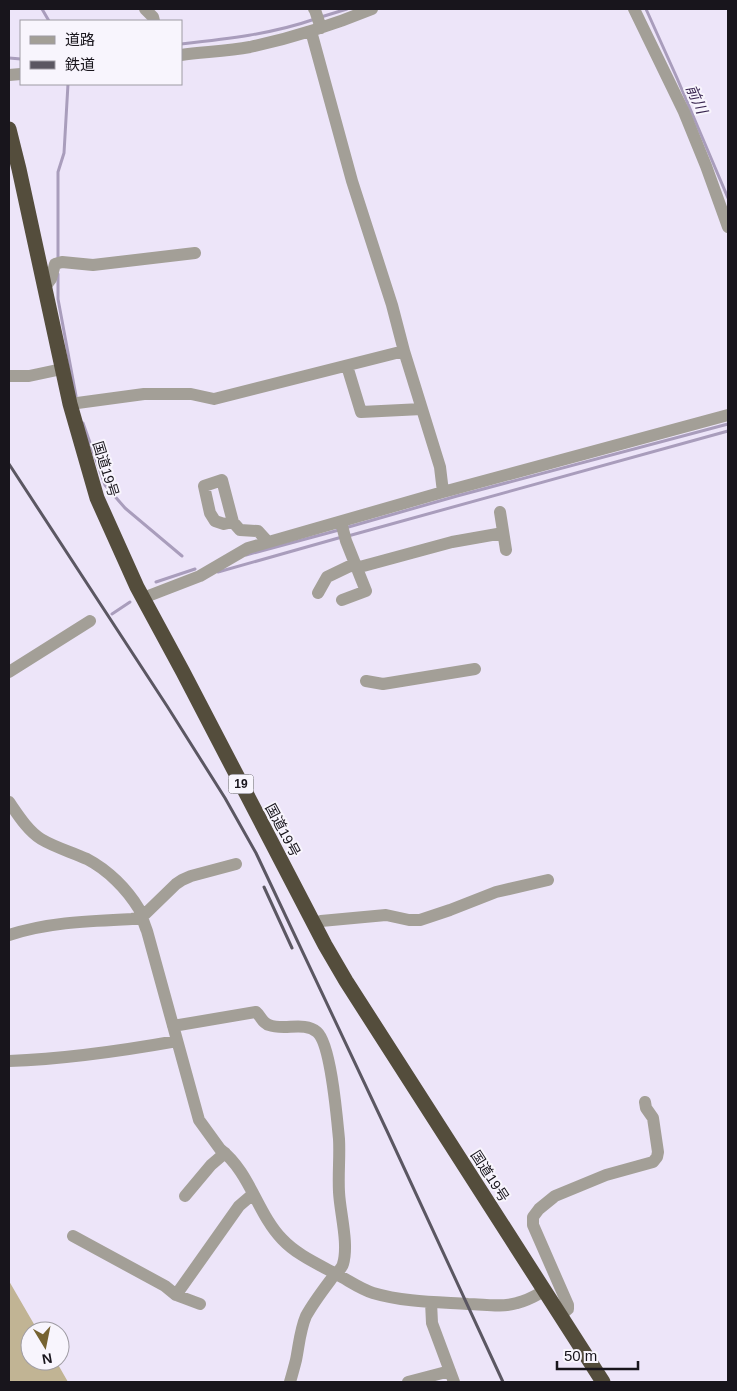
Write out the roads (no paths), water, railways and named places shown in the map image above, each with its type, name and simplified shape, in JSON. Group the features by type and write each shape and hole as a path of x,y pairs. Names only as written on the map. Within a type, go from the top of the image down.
{"highway":[{"name":"国道19号","path":"9,129 70,404 97,498 119,550 314,924 346,981 604,1382"}],"street":[{"path":"145,9 154,17 154,20"},
{"path":"315,9 316,30 352,181 392,305 404,351 440,467 443,492"},
{"path":"182,55 249,47 316,30 372,9"},
{"path":"634,9 684,112 728,228"},
{"path":"45,287 51,279 55,264 62,262 93,265 195,253"},
{"path":"70,404 144,394 191,394 214,399 404,351"},
{"path":"347,366 361,412 422,409"},
{"path":"9,376 29,376 62,369"},
{"path":"143,598 193,578 248,548 443,492 728,415"},
{"path":"500,512 506,550"},
{"path":"233,522 240,530 258,531 268,542"},
{"path":"341,522 355,566 366,591 342,600"},
{"path":"318,594 327,577 355,566 452,542 503,533"},
{"path":"9,672 90,621"},
{"path":"366,682 383,684 475,669"},
{"path":"9,802 23,821 41,839 87,859 110,876 129,894 142,917 147,931 199,1120 220,1149 241,1172 283,1240 309,1260 371,1292 411,1300 490,1306 506,1305 516,1304 532,1298 544,1290"},
{"path":"9,935 28,929 59,924 142,917 182,880 236,864"},
{"path":"314,924 321,921 386,915 409,920 420,920 496,892 548,880"},
{"path":"173,1026 256,1012 269,1026 310,1028 318,1033 324,1046 329,1064 339,1140 339,1191 345,1249 343,1265 325,1287 307,1316 301,1331 296,1362 290,1382"},
{"path":"9,1062 53,1060 177,1041"},
{"path":"561,1315 568,1309 568,1305 533,1225 533,1217 539,1209 555,1196 606,1175 654,1162 658,1152 653,1118 646,1108 645,1102"},
{"path":"185,1196 211,1165 225,1153"},
{"path":"176,1295 239,1206 253,1194"},
{"path":"73,1236 165,1286 176,1295 200,1304"},
{"path":"408,1382 452,1377 432,1323 432,1302"}],"waterway":[{"path":"42,9 48,20"},
{"path":"321,17 347,9"},
{"name":"前川","path":"646,9 728,198"},
{"path":"182,44 266,32 315,19"},
{"path":"9,58 20,59"},
{"path":"58,260 58,172 64,153 68,85"},
{"path":"58,274 58,299 76,396"},
{"path":"83,423 105,485 125,508 182,556"},
{"path":"345,528 457,496 728,424"},
{"path":"348,536 728,431"},
{"path":"246,555 339,530"},
{"path":"218,572 342,537"},
{"path":"156,582 195,569"},
{"path":"112,614 130,602"}],"railway":[{"path":"9,464 167,706 225,798 256,853 503,1382"},
{"path":"264,887 292,948"}]}
